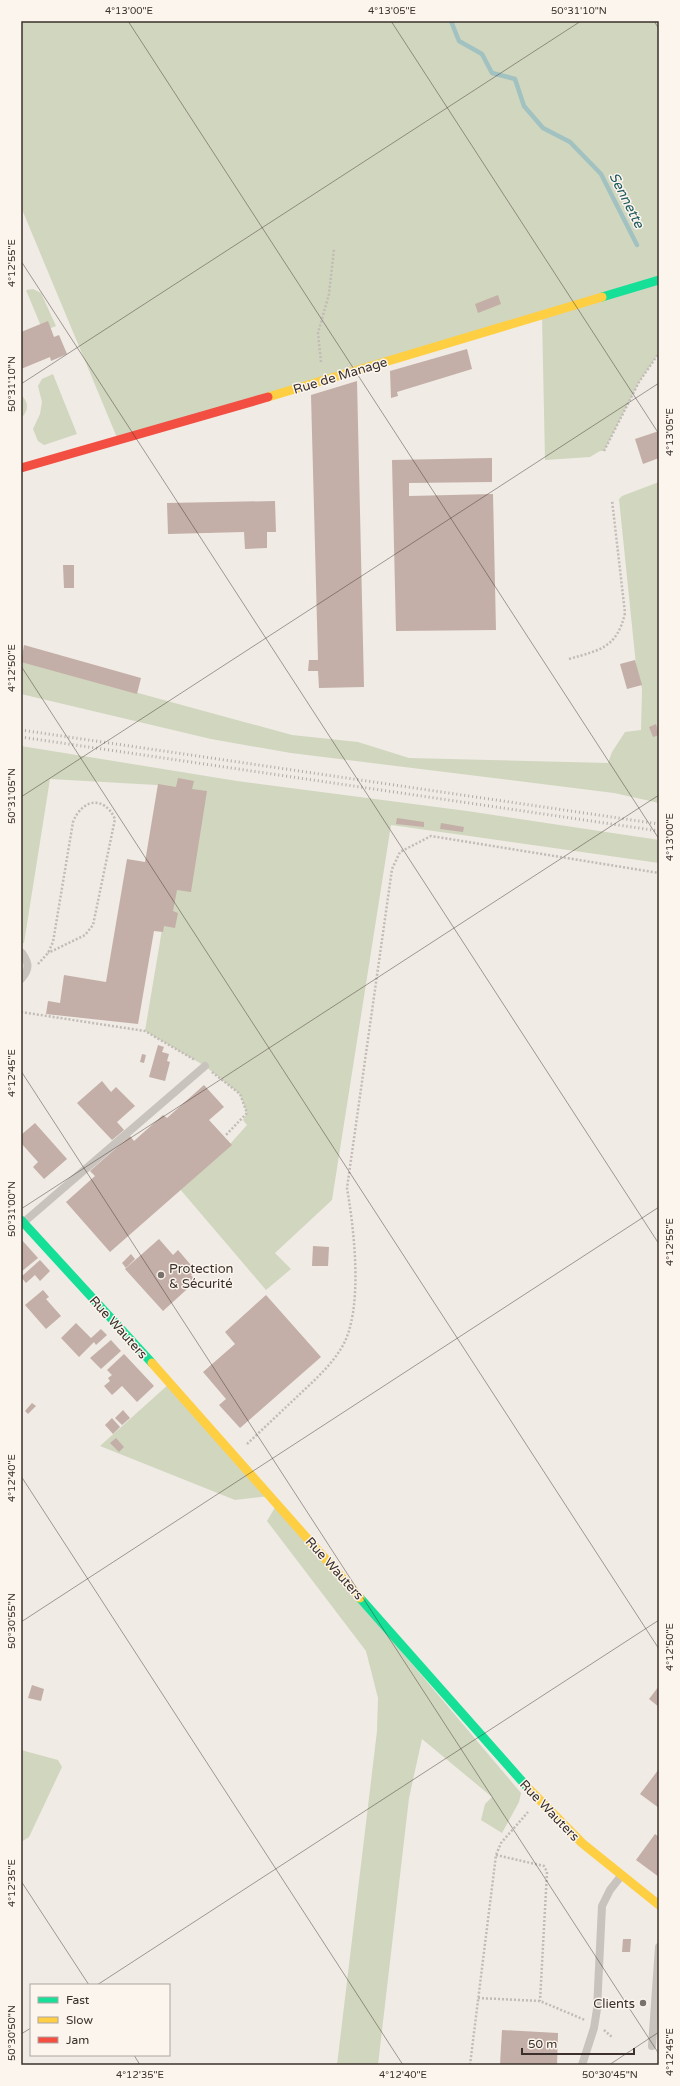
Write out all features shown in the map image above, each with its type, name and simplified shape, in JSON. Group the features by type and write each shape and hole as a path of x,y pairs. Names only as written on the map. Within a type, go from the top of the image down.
{"street":[{"name":"Rue de Manage","path":"21,468 324,381 467,336 659,280"},
{"name":"Rue Wauters","path":"22,1222 235,1456 540,1800 582,1843 621,1876 659,1905"}],"lane":[{"path":"22,953 28,963 27,970 22,978"},
{"path":"22,1222 205,1066"},
{"path":"582,2065 597,2009 602,1906 610,1890 621,1876"},
{"path":"652,2046 659,1947"}],"path":[{"path":"324,381 318,333 329,294 334,249"},
{"path":"604,451 639,382 659,353"},
{"path":"569,659 600,650 614,640 622,625 625,613 612,500"},
{"path":"22,978 48,953 84,935 93,925 115,819 108,807 100,804 90,804 82,807 77,812 73,822 53,942 48,953"},
{"path":"235,1456 329,1366 343,1346 351,1322 356,1279 354,1228 347,1188 392,869 400,852 431,836 659,874"},
{"path":"21,1012 145,1031 205,1066 240,1094 245,1104 247,1113 225,1136"},
{"path":"470,2065 496,1855 501,1843 513,1827 540,1800"},
{"path":"496,1855 544,1866 547,1872 540,2001"},
{"path":"478,1998 540,2001 594,2024 612,2037"}],"green space":[{"path":"21,21 659,21 659,353 639,382 604,451 600,451 590,457 545,460 542,316 118,440 21,207"},
{"path":"33,289 41,293 56,326 43,331 26,290"},
{"path":"53,374 77,434 44,445 38,441 33,429 40,414 42,402 38,386 42,379"},
{"path":"21,395 26,401 27,409 21,418"},
{"path":"659,482 659,803 614,793 291,753 211,739 21,694 21,661 292,735 358,742 409,758 608,763 612,752 625,732 641,730 642,689 636,665 619,499 622,496"},
{"path":"21,746 237,781 467,811 659,840 659,863 391,825 332,1200 275,1253 291,1269 266,1290 179,1188 231,1143 247,1125 243,1120 247,1113 240,1094 205,1066 145,1031 169,888 205,792 157,785 50,779 24,943 21,944"},
{"path":"170,1383 270,1496 235,1500 100,1446"},
{"path":"277,1504 521,1793 519,1802 502,1833 481,1820 485,1804 492,1797 422,1739 409,1798 378,2065 337,2065 377,1731 378,1698 366,1651 267,1521"},
{"path":"21,1750 58,1760 62,1767 29,1837 21,1842"}],"building":[{"path":"498,295 501,304 478,313 475,304"},
{"path":"48,321 54,337 59,335 67,354 51,361 50,357 21,369 21,332"},
{"path":"467,349 472,369 397,392 398,396 391,398 390,371"},
{"path":"357,381 364,687 319,688 318,671 308,671 309,660 318,660 311,395"},
{"path":"659,431 659,458 643,464 635,439"},
{"path":"492,458 492,482 409,483 409,496 493,494 496,630 396,631 392,460"},
{"path":"275,501 276,532 267,532 267,548 245,549 244,532 168,534 167,503"},
{"path":"63,565 74,565 74,588 64,588"},
{"path":"24,645 141,678 137,694 21,662"},
{"path":"635,660 642,685 627,689 620,664"},
{"path":"656,724 659,735 653,737 649,727"},
{"path":"178,778 194,781 192,789 207,791 191,892 177,890 173,911 178,913 175,928 164,926 163,932 154,931 138,1024 46,1014 48,1001 60,1003 64,975 106,982 127,859 145,862 158,784 176,787"},
{"path":"397,818 424,822 424,827 396,824"},
{"path":"441,823 464,827 463,832 440,829"},
{"path":"158,1045 164,1047 162,1052 169,1054 167,1061 170,1062 165,1081 149,1077"},
{"path":"142,1054 146,1055 144,1063 140,1062"},
{"path":"102,1081 111,1092 116,1087 135,1106 117,1122 124,1130 112,1140 77,1103"},
{"path":"204,1085 224,1107 209,1120 232,1145 110,1252 66,1202 95,1176 90,1171 130,1136 134,1141 163,1115 167,1118"},
{"path":"35,1123 67,1159 44,1179 33,1167 38,1162 21,1143 21,1135"},
{"path":"21,1239 38,1258 21,1272"},
{"name":"Protection & Sécurité","path":"159,1239 173,1255 178,1250 196,1271 191,1275 196,1281 163,1311 125,1269"},
{"path":"313,1246 329,1247 328,1266 312,1266"},
{"path":"131,1254 135,1259 126,1268 122,1263"},
{"path":"40,1260 50,1271 40,1281 35,1275 26,1283 21,1277"},
{"path":"43,1290 49,1297 46,1299 61,1316 46,1329 25,1305"},
{"path":"266,1295 321,1357 240,1428 219,1405 226,1399 203,1372 235,1344 225,1332"},
{"path":"76,1323 91,1338 101,1329 107,1335 96,1345 94,1342 79,1357 61,1338"},
{"path":"111,1340 121,1351 101,1369 90,1358"},
{"path":"124,1354 154,1386 137,1402 122,1386 112,1395 104,1386 110,1381 108,1378 112,1375 107,1370"},
{"path":"32,1403 36,1406 28,1414 25,1411"},
{"path":"123,1410 130,1418 122,1425 115,1418"},
{"path":"112,1418 120,1427 113,1434 105,1425"},
{"path":"116,1438 124,1447 119,1452 110,1443"},
{"path":"32,1685 44,1689 41,1701 28,1698"},
{"path":"659,1686 659,1707 649,1699"},
{"path":"659,1769 659,1808 640,1794"},
{"path":"655,1834 659,1837 659,1877 636,1860"},
{"path":"623,1939 631,1939 630,1952 622,1952"},
{"path":"502,2030 558,2033 557,2065 500,2065"}],"waterway":[{"name":"Sennette","path":"451,21 459,41 482,54 492,73 515,79 524,106 543,128 570,142 601,174 637,245"}],"railway":[{"path":"21,730 659,824"},
{"path":"21,737 659,831"}],"traffic: fast":[{"path":"602,297 659,280"},
{"path":"21,1220 152,1363"},
{"path":"360,1598 528,1788"}],"traffic: slow":[{"path":"268,397 602,297"},
{"path":"152,1363 360,1598"},
{"path":"528,1788 582,1843 659,1905"}],"traffic: jam":[{"path":"21,468 268,397"}],"place":[{"name":"Protection & Sécurité","path":"161,1275"},
{"name":"Clients","path":"643,2003"}]}
